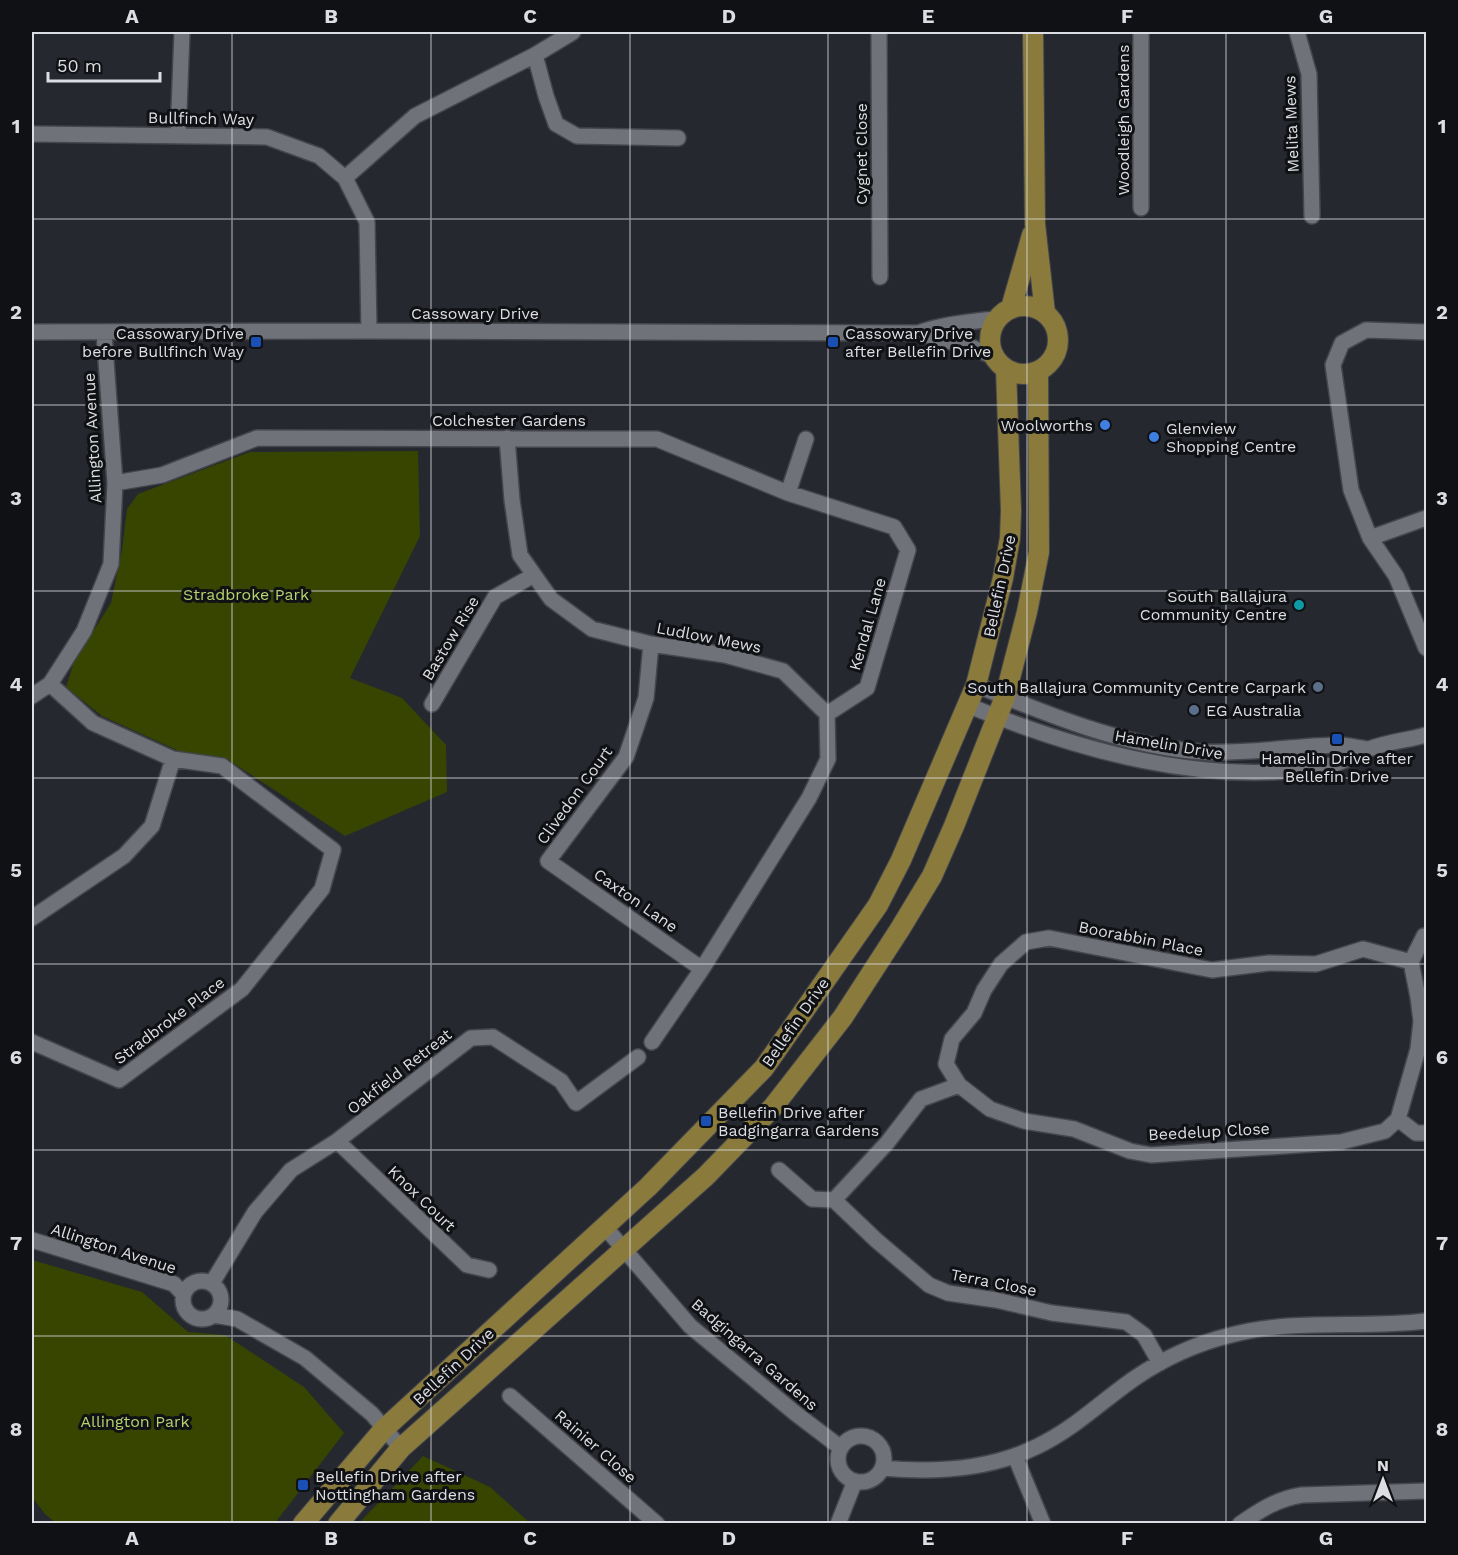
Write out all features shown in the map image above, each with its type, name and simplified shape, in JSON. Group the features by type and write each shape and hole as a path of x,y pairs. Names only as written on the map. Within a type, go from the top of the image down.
{"main road":[{"path":"1034,32 1035,224 1044,313"},
{"path":"1004,314 1026,306 1040,310 1052,320 1058,334 1058,348 1051,362 1038,371 1016,374 1000,363 990,338 1004,314 1035,224"},
{"name":"Bellefin Drive","path":"303,1524 384,1429 648,1187 764,1068 878,904 901,860 976,685 1003,578 1011,538 1009,404 1000,363"},
{"name":"Bellefin Drive","path":"338,1524 401,1448 706,1176 773,1107 843,1017 900,929 932,876 997,717 1005,697 1028,612 1039,552 1038,371"}],"street":[{"path":"178,136 182,32"},
{"path":"345,178 415,116 536,55 573,32"},
{"name":"Cygnet Close","path":"879,32 880,277"},
{"name":"Woodleigh Gardens","path":"1141,32 1141,208"},
{"name":"Melita Mews","path":"1297,32 1308,74 1312,216"},
{"path":"536,55 546,96 556,124 577,136 678,138"},
{"name":"Bullfinch Way","path":"32,134 267,137 319,156 345,178 367,222 369,331"},
{"name":"Cassowary Drive","path":"918,333 932,328 1004,314"},
{"path":"1426,332 1366,330 1342,343 1333,365 1351,490 1370,538 1396,576 1426,648"},
{"name":"Cassowary Drive","path":"32,332 918,333 974,348 1000,363"},
{"name":"Allington Avenue","path":"32,696 50,684 84,631 111,564 115,483 104,333"},
{"name":"Colchester Gardens","path":"115,483 162,475 257,438 657,439 788,493 894,527"},
{"name":"Ludlow Mews","path":"507,438 512,500 520,555 551,599 592,629 651,644 725,655 783,671 827,714"},
{"path":"788,493 806,439"},
{"path":"1370,538 1426,518"},
{"name":"Kendal Lane","path":"827,714 867,688 908,550 894,527"},
{"name":"Bastow Rise","path":"432,704 495,597 534,575"},
{"name":"Clivedon Court","path":"548,861 626,758 646,698 651,644"},
{"name":"Stradbroke Place","path":"32,1042 119,1080 242,988 322,889 333,850 222,766 173,759 93,723 50,684"},
{"name":"Hamelin Drive","path":"976,685 1073,722 1138,742 1201,752 1268,751 1338,745 1369,749"},
{"name":"Hamelin Drive","path":"967,705 997,717 1095,748 1152,762 1206,771 1239,773 1324,766 1342,762 1369,749 1426,735"},
{"path":"652,1042 702,969 809,798 828,759 827,714"},
{"path":"32,918 124,856 145,834 152,826 173,759"},
{"name":"Caxton Lane","path":"548,861 702,969"},
{"path":"1426,936 1411,962 1418,997 1420,1030 1418,1049 1398,1119 1416,1133 1426,1133"},
{"name":"Boorabbin Place","path":"958,1085 946,1064 952,1039 974,1013 984,990 1001,964 1026,942 1049,938 1212,970 1269,963 1316,964 1363,949 1411,962"},
{"name":"Oakfield Retreat","path":"212,1283 255,1212 291,1170 337,1141 471,1038 493,1037 561,1081 576,1103 638,1057"},
{"path":"779,1170 812,1199 834,1200 887,1143 921,1099 958,1085"},
{"name":"Beedelup Close","path":"958,1085 990,1109 1024,1121 1074,1129 1130,1150 1151,1155 1341,1142 1385,1131 1398,1119"},
{"name":"Knox Court","path":"337,1141 466,1265 489,1270"},
{"name":"Terra Close","path":"834,1200 876,1240 929,1285 948,1293 1126,1323 1144,1335 1160,1363"},
{"name":"Badgingarra Gardens","path":"604,1226 690,1326 840,1448"},
{"name":"Allington Avenue","path":"32,1240 174,1284 183,1294"},
{"path":"214,1315 221,1302 218,1288 206,1280 192,1283 183,1294 184,1308 194,1317 201,1319 214,1315 237,1320 306,1358 372,1414 401,1448"},
{"path":"882,1468 937,1471 974,1466 1015,1456 1040,1445 1085,1416 1136,1377 1160,1363 1230,1335 1274,1327 1426,1322"},
{"name":"Rainier Close","path":"510,1396 657,1524"},
{"path":"867,1437 879,1446 883,1453 882,1468 871,1479 863,1482 855,1481 842,1472 839,1464 840,1448 852,1438 867,1437"},
{"path":"1015,1456 1043,1524"},
{"path":"838,1524 855,1481"},
{"path":"1240,1524 1269,1504 1293,1496 1426,1491"}],"green space":[{"name":"Stradbroke Park","path":"418,451 420,536 350,678 402,698 446,745 447,792 345,836 233,763 179,751 102,716 66,687 74,662 111,603 122,550 127,509 138,494 250,452"},
{"name":"Allington Park","path":"32,1260 142,1292 188,1332 225,1335 304,1387 344,1433 275,1523 57,1524 45,1514 32,1497"},
{"path":"423,1456 490,1487 530,1523 359,1523"}],"place":[{"name":"Cassowary Drive before Bullfinch Way","path":"256,342"},
{"name":"Cassowary Drive after Bellefin Drive","path":"833,342"},
{"name":"Woolworths","path":"1105,425"},
{"name":"Glenview Shopping Centre","path":"1154,437"},
{"name":"South Ballajura Community Centre","path":"1299,605"},
{"name":"South Ballajura Community Centre Carpark","path":"1318,687"},
{"name":"EG Australia","path":"1194,710"},
{"name":"Hamelin Drive after Bellefin Drive","path":"1337,739"},
{"name":"Bellefin Drive after Badgingarra Gardens","path":"706,1121"},
{"name":"Bellefin Drive after Nottingham Gardens","path":"303,1485"}]}
